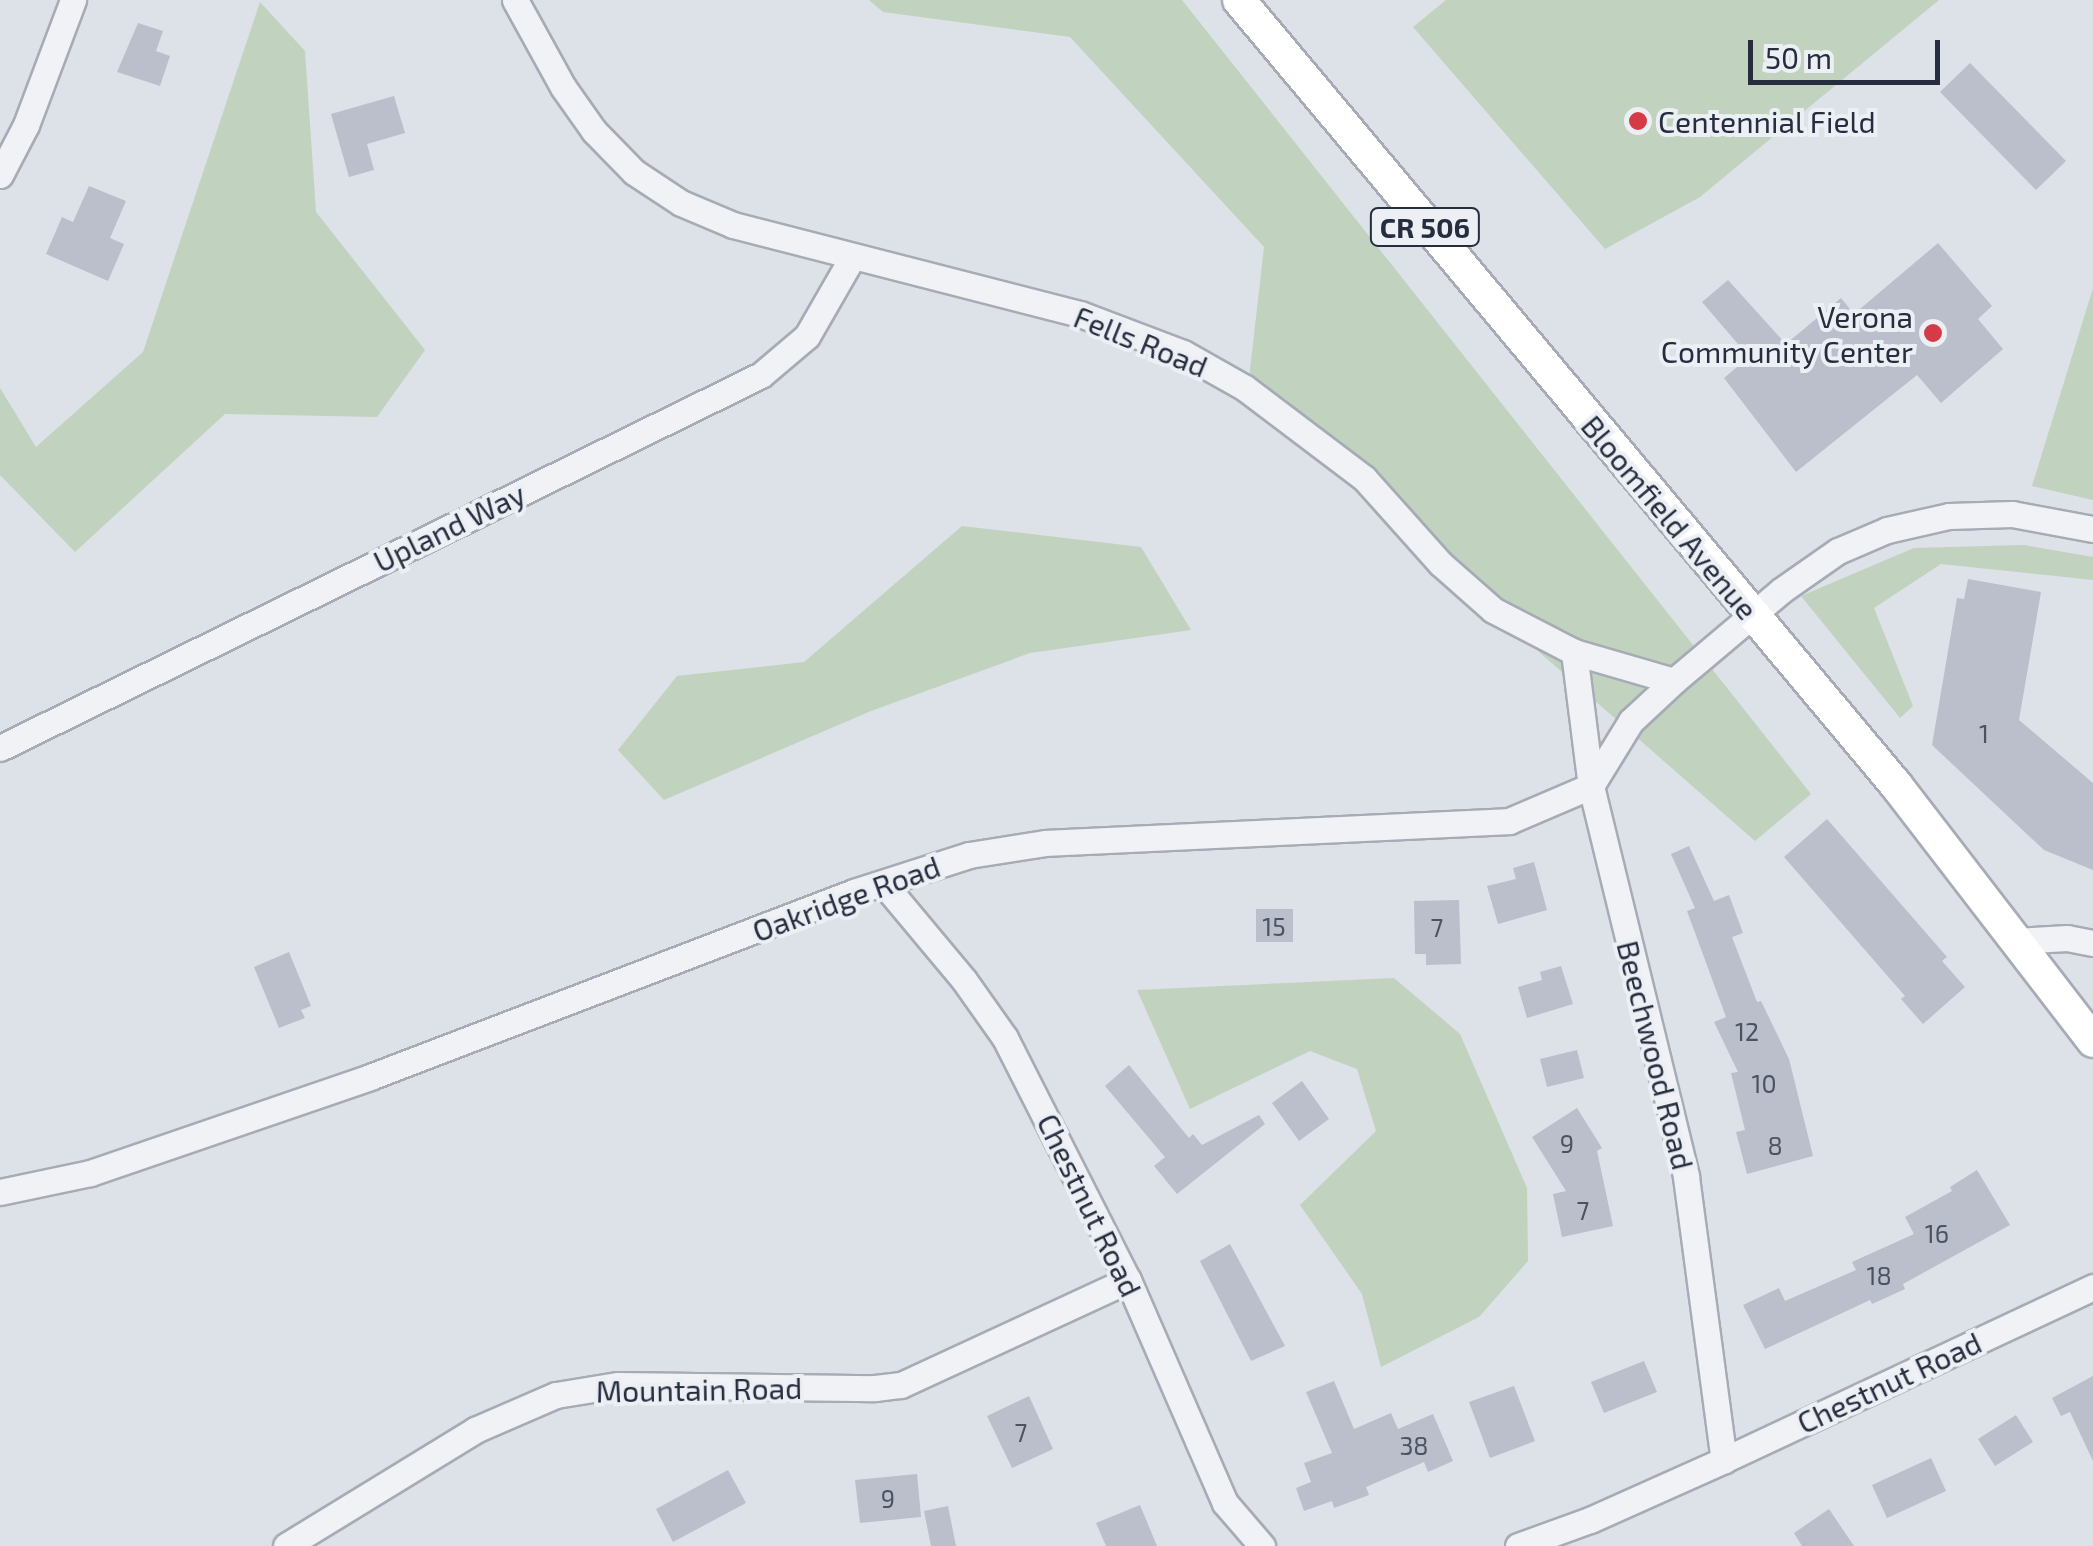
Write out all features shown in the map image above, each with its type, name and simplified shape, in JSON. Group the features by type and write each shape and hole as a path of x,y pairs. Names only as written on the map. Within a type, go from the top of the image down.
{"main road":[{"name":"Bloomfield Avenue","path":"1240,0 1896,785 2093,1041"}],"street":[{"path":"0,175 26,125 73,0"},
{"name":"Fells Road","path":"516,0 563,88 594,131 634,172 707,216 1115,325 1215,369 1275,408 1364,478 1441,564 1492,610 1574,652 1674,681"},
{"name":"Upland Way","path":"0,748 761,375 807,336 853,256"},
{"path":"1591,786 1631,721 1752,615 1838,551 1870,535 1918,521 2012,514 2093,529"},
{"name":"Beechwood Road","path":"1574,652 1591,786 1686,1178 1724,1460"},
{"name":"Oakridge Road","path":"0,1192 90,1173 351,1083 883,883 969,856 1046,843 1486,825 1535,813 1591,786"},
{"name":"Chestnut Road","path":"883,883 964,980 1005,1038 1128,1280 1225,1503 1262,1546"},
{"path":"2016,941 2067,938 2093,943"},
{"name":"Mountain Road","path":"286,1546 476,1430 542,1400 618,1385 901,1385 1128,1280"},
{"name":"Chestnut Road","path":"1518,1546 1590,1520 1724,1460 2093,1286"},
{"path":"1579,1546 1590,1520"}],"green space":[{"path":"869,0 1182,0 1811,794 1755,841 1247,396 1264,247 1070,37 883,12"},
{"name":"Centennial Field","path":"1446,0 1939,0 1700,197 1605,249 1413,27"},
{"path":"260,2 305,51 316,212 425,350 377,417 225,414 75,552 0,475 0,388 36,447 143,352"},
{"path":"2093,288 2093,500 2032,486"},
{"path":"962,526 1141,547 1191,630 1030,653 871,711 664,800 618,750 677,676 804,662"},
{"path":"2024,545 2093,557 2093,580 1941,564 1874,608 1913,706 1900,718 1801,596 1914,548"},
{"path":"1394,978 1460,1034 1527,1188 1528,1261 1479,1317 1381,1367 1362,1294 1300,1205 1376,1131 1357,1069 1310,1051 1190,1109 1137,990"}],"building":[{"path":"138,23 163,31 156,51 170,56 160,86 117,72"},
{"path":"1970,63 2066,161 2036,190 1940,92"},
{"path":"394,96 405,133 367,144 374,170 349,177 331,114"},
{"path":"89,186 126,201 110,238 124,244 108,281 46,254 62,217 73,222"},
{"path":"1938,243 1992,306 1978,319 2003,349 1941,403 1917,375 1796,472 1724,378 1749,357 1702,302 1728,280 1786,344 1841,298 1854,314"},
{"path":"1968,579 2041,592 2019,720 2093,783 2093,870 2044,850 1932,745 1957,598 1964,599"},
{"path":"1827,819 1947,957 1942,961 1965,987 1923,1024 1901,999 1905,996 1784,857"},
{"path":"1689,846 1714,901 1729,895 1743,933 1732,937 1757,1002 1761,1001 1789,1059 1813,1156 1747,1174 1736,1132 1745,1130 1731,1073 1738,1072 1714,1022 1726,1017 1687,911 1695,908 1671,854"},
{"path":"1534,862 1547,910 1498,924 1487,886 1516,879 1513,868"},
{"path":"1459,900 1461,964 1426,965 1426,954 1415,954 1414,901"},
{"path":"1256,909 1293,909 1293,942 1256,942"},
{"path":"289,952 311,1006 301,1010 305,1018 279,1028 254,967"},
{"path":"1561,966 1573,1004 1527,1018 1518,987 1542,980 1540,972"},
{"path":"1577,1050 1584,1078 1547,1087 1540,1059"},
{"path":"1129,1065 1189,1138 1193,1134 1202,1145 1259,1115 1265,1124 1177,1194 1154,1166 1165,1157 1105,1086"},
{"path":"1302,1081 1329,1119 1299,1141 1272,1103"},
{"path":"1577,1108 1602,1148 1597,1151 1613,1226 1562,1237 1553,1194 1566,1191 1532,1137"},
{"path":"1977,1170 2010,1225 1903,1284 1905,1289 1872,1304 1870,1300 1765,1349 1743,1305 1779,1288 1785,1301 1856,1270 1852,1262 1914,1234 1905,1217 1952,1191 1950,1187"},
{"path":"1230,1244 1285,1346 1251,1361 1200,1261"},
{"path":"1644,1361 1657,1392 1604,1413 1591,1382"},
{"path":"2093,1376 2093,1461 2070,1412 2061,1416 2052,1398"},
{"path":"1334,1381 1354,1429 1391,1413 1398,1429 1433,1414 1453,1461 1428,1472 1424,1462 1366,1487 1369,1495 1334,1508 1332,1501 1304,1511 1296,1488 1311,1482 1304,1463 1332,1453 1306,1392"},
{"path":"1514,1386 1535,1441 1490,1458 1469,1402"},
{"path":"1029,1396 1053,1449 1012,1468 987,1416"},
{"path":"2016,1415 2033,1442 1995,1466 1978,1439"},
{"path":"1931,1458 1946,1491 1887,1518 1872,1485"},
{"path":"728,1470 746,1503 673,1542 656,1509"},
{"path":"917,1474 921,1517 860,1523 855,1480"},
{"path":"1140,1505 1157,1546 1106,1546 1096,1523"},
{"path":"948,1506 956,1546 931,1546 924,1511"},
{"path":"1829,1509 1854,1546 1802,1546 1794,1533"}],"place":[{"name":"Centennial Field","path":"1638,121"},
{"name":"Verona Community Center","path":"1933,333"}]}
